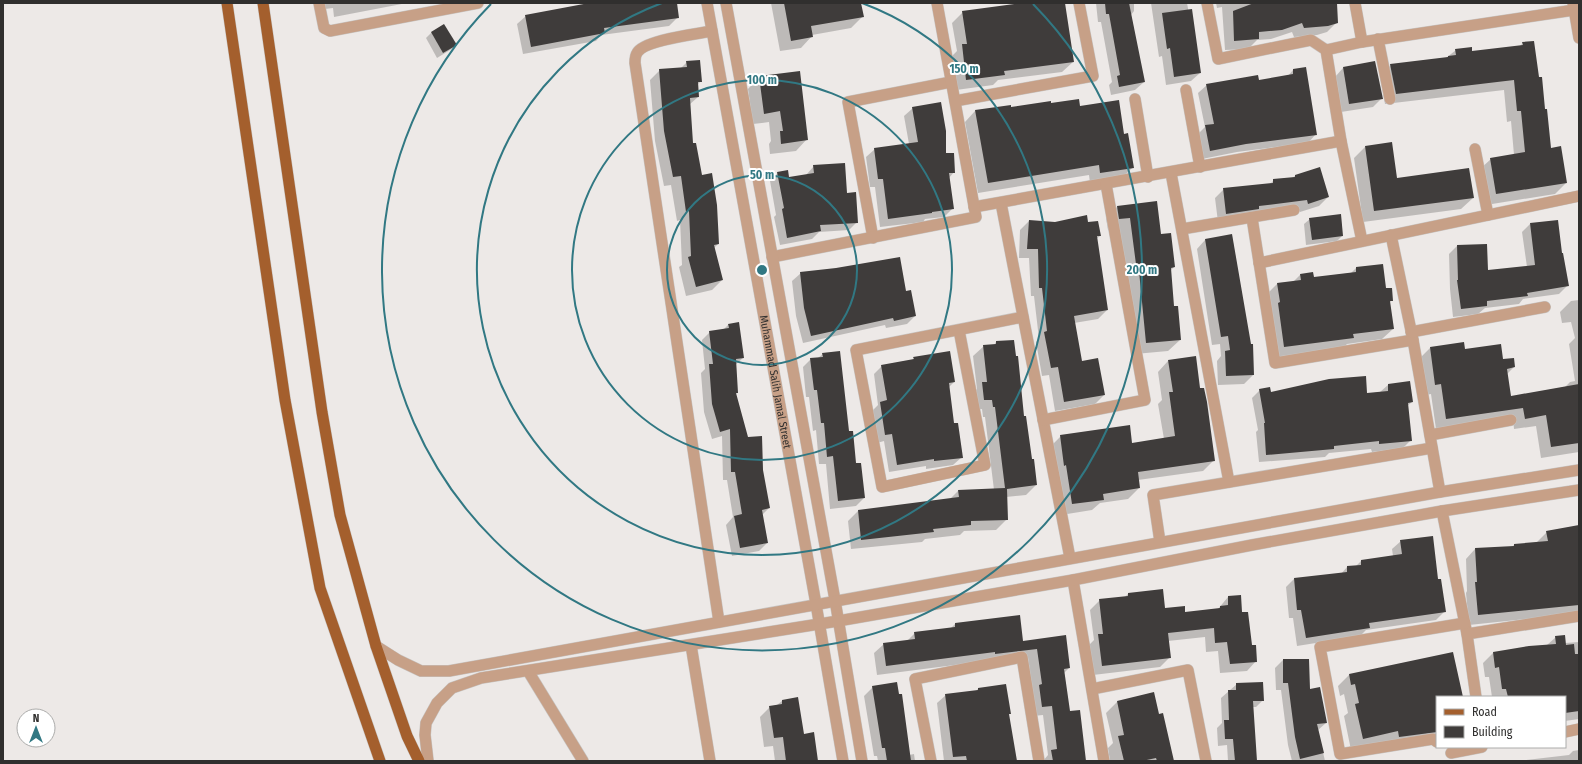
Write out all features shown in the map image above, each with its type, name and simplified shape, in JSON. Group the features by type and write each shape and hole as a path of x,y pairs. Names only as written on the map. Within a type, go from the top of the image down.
{"main road":[{"path":"227,3 285,400 320,588 380,761"},
{"path":"263,3 322,412 340,515 376,646 407,736 419,761"}],"street":[{"path":"319,3 324,28 330,31 434,7 478,3"},
{"name":"Muhammad Salih Jamal Street","path":"707,3 843,761"},
{"name":"Muhammad Salih Jamal Street","path":"726,3 838,620 862,761"},
{"path":"772,257 976,217 937,3"},
{"path":"955,101 1093,76 1079,3"},
{"path":"1207,3 1218,59 1311,40 1326,50 1378,39 1573,6 1579,38"},
{"path":"1355,3 1362,42"},
{"path":"712,31 654,42 642,47 637,53 634,63 719,622"},
{"path":"1378,39 1390,99"},
{"path":"1326,50 1341,141 1362,241"},
{"path":"873,238 848,102 951,82"},
{"path":"1186,90 1200,167"},
{"path":"1134,99 1148,177"},
{"path":"974,207 1171,173 1341,141"},
{"path":"1475,150 1488,215"},
{"path":"1171,173 1229,482"},
{"path":"1043,420 1145,400 1106,184"},
{"path":"1259,263 1579,196"},
{"path":"1001,203 1070,558"},
{"path":"1182,229 1294,210"},
{"path":"1252,218 1275,364 1412,336 1545,306"},
{"path":"1391,235 1412,336 1440,492"},
{"path":"959,330 984,465 882,487 856,350 1023,317"},
{"path":"1430,435 1512,420"},
{"path":"1160,542 1153,495 1432,448"},
{"path":"376,646 398,660 421,670 448,670 1440,492 1579,470"},
{"path":"428,761 425,736 426,723 436,703 452,688 481,678 819,624 1074,580 1252,545 1442,511 1579,490"},
{"path":"1442,511 1466,628 1476,696"},
{"path":"1074,580 1104,761"},
{"path":"1436,741 1433,739 1340,754 1320,647 1466,628 1579,616"},
{"path":"691,645 710,761"},
{"path":"931,761 915,679 1022,657 1039,761"},
{"path":"1092,689 1188,670 1206,761"},
{"path":"528,671 583,761"},
{"path":"1566,732 1579,729"},
{"path":"1451,752 1476,748"}],"building":[{"path":"589,3 677,3 679,18 604,28 605,33 531,47 525,15"},
{"path":"784,3 861,3 864,17 811,26 813,37 791,41"},
{"path":"1021,3 1065,3 1074,62 1004,71 1005,75 966,80 962,44 967,44 962,11"},
{"path":"1105,3 1129,3 1145,82 1119,87 1117,76 1120,75 1109,14 1106,14"},
{"path":"1254,3 1337,3 1338,23 1328,26 1304,28 1302,23 1282,30 1259,32 1259,39 1234,41 1233,11"},
{"path":"1192,9 1201,73 1174,77 1170,48 1167,49 1162,13"},
{"path":"444,24 457,45 443,53 431,32"},
{"path":"1534,41 1539,77 1542,77 1551,148 1561,146 1567,183 1496,194 1490,158 1525,152 1521,111 1517,111 1514,80 1396,94 1390,64 1448,57 1456,55 1455,49 1472,47 1472,51 1523,45 1522,42"},
{"path":"700,60 702,82 698,82 699,97 690,98 693,143 696,143 702,175 712,173 717,205 719,244 714,245 723,280 696,287 688,257 691,256 689,211 686,212 681,176 673,177 664,131 659,69 687,67 686,61"},
{"path":"1375,61 1383,99 1349,104 1343,67"},
{"path":"1306,67 1317,135 1246,144 1210,151 1205,125 1214,124 1206,84 1258,75 1259,80 1293,74 1293,69"},
{"path":"800,71 808,140 781,144 780,131 783,131 780,111 764,114 759,76"},
{"path":"1079,99 1080,106 1119,100 1124,134 1128,133 1134,168 1100,173 1099,165 988,183 975,110"},
{"path":"941,102 946,131 946,153 954,153 955,173 949,173 954,209 888,219 883,179 878,179 874,148 918,142 912,107"},
{"path":"1392,142 1397,178 1469,168 1474,198 1374,211 1365,146"},
{"path":"845,163 847,193 856,192 858,223 820,225 821,231 787,238 782,209 784,208 777,172 788,170 789,177 814,173 813,165"},
{"path":"1320,167 1329,197 1308,204 1307,200 1259,206 1259,209 1226,214 1223,188 1273,183 1273,179 1295,177 1295,175"},
{"path":"1157,201 1161,234 1171,233 1175,267 1171,268 1174,306 1178,306 1181,340 1146,343 1139,271 1137,272 1130,218 1119,219 1117,206"},
{"path":"1341,214 1343,236 1312,240 1309,218"},
{"path":"1087,215 1088,222 1098,221 1101,236 1097,236 1108,310 1074,316 1082,361 1098,358 1105,395 1064,402 1058,367 1051,368 1044,332 1047,331 1042,288 1039,288 1038,249 1027,249 1029,220 1055,222"},
{"path":"1558,220 1562,253 1569,286 1527,293 1528,296 1487,301 1487,306 1461,309 1457,280 1457,245 1487,244 1488,270 1535,265 1530,223"},
{"path":"1232,234 1251,344 1253,344 1254,375 1226,376 1225,351 1230,350 1228,336 1221,337 1205,239"},
{"path":"900,257 906,291 911,290 916,316 894,321 893,318 811,336 804,308 800,272 836,268"},
{"path":"1383,264 1386,288 1392,288 1393,301 1390,301 1394,329 1353,334 1354,338 1284,347 1277,283 1301,280 1300,274 1313,272 1314,277 1356,272 1356,267"},
{"path":"739,322 744,358 736,359 738,393 736,393 748,437 762,436 763,470 770,508 762,510 768,543 740,548 734,516 742,514 735,472 731,472 730,429 720,432 712,404 709,364 713,364 709,331 729,328 728,324"},
{"path":"1014,340 1016,356 1018,356 1024,416 1026,416 1037,485 1007,489 1008,520 971,521 971,525 933,529 934,532 861,540 858,510 959,497 958,490 1005,488 995,407 993,407 992,400 984,400 982,382 987,382 983,345 996,344 996,341"},
{"path":"1464,342 1465,349 1501,344 1503,359 1514,358 1515,367 1507,369 1511,396 1579,384 1579,443 1551,447 1546,415 1525,419 1523,408 1446,419 1441,384 1435,385 1430,347"},
{"path":"840,351 849,431 853,431 856,463 861,463 865,498 838,501 833,456 827,457 824,423 821,423 817,390 814,390 810,358 823,357 822,353"},
{"path":"950,351 955,382 949,383 954,423 958,423 963,458 934,461 934,459 897,465 892,434 885,435 880,402 887,400 881,365 914,359 913,357"},
{"path":"1196,356 1200,388 1204,388 1207,402 1215,461 1138,472 1140,488 1103,494 1104,500 1072,504 1066,465 1064,466 1060,435 1130,425 1132,443 1175,436 1169,392 1173,392 1168,360"},
{"path":"1366,376 1367,393 1388,391 1388,384 1410,381 1413,402 1408,403 1412,441 1379,444 1379,441 1334,446 1334,449 1266,455 1265,423 1259,389 1270,387 1271,392 1329,379"},
{"path":"1579,525 1579,605 1478,615 1475,582 1477,582 1475,548 1514,546 1514,544 1548,541 1546,531"},
{"path":"1433,536 1438,579 1441,579 1446,612 1369,623 1370,628 1306,638 1301,610 1297,610 1294,578 1347,572 1347,566 1361,565 1361,560 1402,554 1400,540"},
{"path":"1163,589 1165,608 1185,606 1185,612 1220,608 1220,606 1228,605 1228,596 1241,595 1242,612 1248,612 1252,645 1256,645 1257,662 1230,664 1227,642 1215,643 1214,628 1168,633 1171,658 1102,666 1098,634 1103,634 1099,599 1128,596 1128,593"},
{"path":"1020,615 1023,641 1066,635 1070,668 1064,669 1070,711 1080,710 1086,761 1053,761 1051,750 1057,749 1052,706 1042,707 1039,685 1042,684 1037,649 995,654 995,652 886,666 883,643 915,639 914,632 955,627 955,623"},
{"path":"1565,635 1566,645 1574,644 1575,654 1579,654 1579,711 1566,713 1566,696 1508,696 1506,689 1502,689 1499,667 1495,668 1493,652 1529,646 1556,644 1555,636"},
{"path":"1453,652 1463,696 1436,696 1436,732 1399,737 1398,731 1363,739 1355,704 1359,703 1355,684 1351,685 1349,674"},
{"path":"1283,659 1309,659 1310,689 1320,687 1327,723 1317,724 1324,753 1300,759 1295,737 1288,683 1283,683"},
{"path":"897,682 899,694 902,694 911,761 887,761 885,748 882,748 872,686"},
{"path":"1263,682 1264,701 1253,701 1257,761 1235,761 1233,739 1225,739 1224,720 1229,720 1228,690 1236,690 1236,683"},
{"path":"1006,684 1011,714 1009,714 1017,761 967,761 966,756 953,757 945,694 978,690 978,688"},
{"path":"1154,692 1159,714 1163,713 1174,761 1157,761 1156,758 1142,761 1124,761 1118,736 1124,735 1117,701"},
{"path":"798,697 804,734 814,732 818,761 786,761 783,737 774,738 769,706 782,704 782,700"}]}
